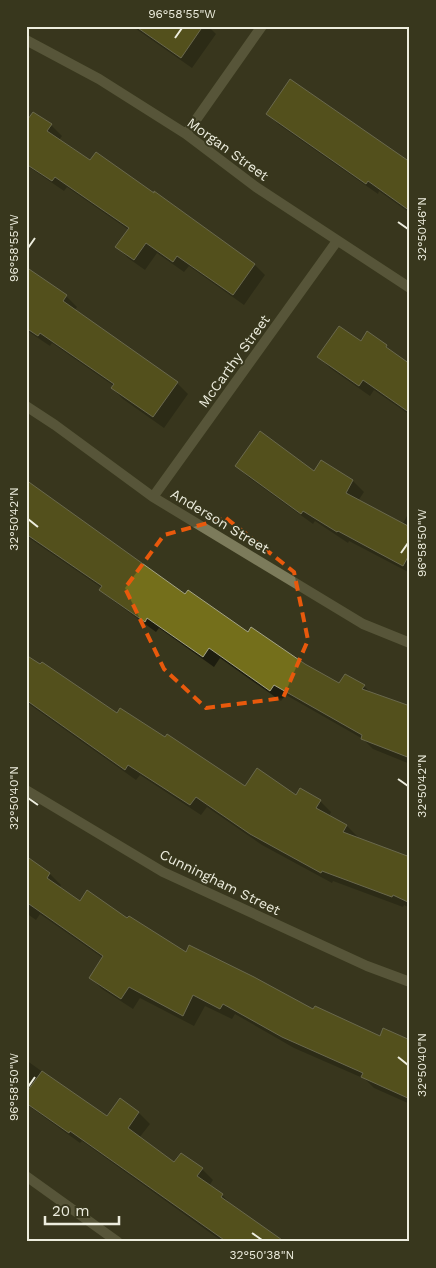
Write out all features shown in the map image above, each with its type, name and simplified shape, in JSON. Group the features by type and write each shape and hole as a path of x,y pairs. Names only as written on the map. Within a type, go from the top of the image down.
{"street":[{"path":"186,134 262,26"},
{"name":"Morgan Street","path":"26,40 99,79 186,134 256,187 410,288"},
{"name":"McCarthy Street","path":"153,497 337,241"},
{"name":"Anderson Street","path":"26,406 153,497 363,624 410,643"},
{"name":"Cunningham Street","path":"26,790 163,872 367,966 410,982"},
{"path":"26,1176 118,1242"}],"highlighted area":[{"path":"226,518 294,572 308,640 283,698 206,708 164,669 125,588 164,535"}],"building":[{"path":"135,26 203,26 181,58"},
{"path":"290,79 410,162 410,211 368,181 366,184 266,114"},
{"path":"33,112 52,124 47,131 90,160 96,152 154,193 154,191 255,264 233,295 177,256 173,262 146,243 134,260 115,247 129,228 55,177 52,181 26,164 26,117 28,119"},
{"path":"26,267 67,295 63,301 178,382 153,417 111,388 114,384 40,333 38,336 26,328"},
{"path":"339,326 361,341 367,331 410,364 410,413 363,380 359,386 317,357"},
{"path":"260,431 314,471 321,460 353,480 346,493 410,527 410,553 403,566 337,532 303,511 301,514 235,466"},
{"path":"26,480 185,594 188,590 248,632 251,627 305,664 339,683 345,674 365,685 362,689 410,706 410,758 361,739 362,735 274,685 270,691 209,648 203,657 147,618 145,622 99,590 102,586 26,534"},
{"path":"26,655 40,664 42,662 117,713 120,708 165,737 167,734 245,786 257,768 296,795 300,788 321,800 316,808 347,825 343,832 410,857 410,903 393,895 392,897 322,871 321,873 250,834 196,797 190,805 128,765 125,770 26,700"},
{"path":"26,856 50,873 47,878 80,901 87,890 127,918 129,916 186,952 189,945 313,1009 315,1006 380,1036 383,1028 410,1040 410,1099 361,1077 363,1073 282,1037 223,1004 220,1009 193,995 183,1016 129,987 121,999 89,978 103,956 29,904 26,908"},
{"path":"42,1071 107,1116 120,1098 139,1112 128,1128 174,1162 181,1153 203,1168 197,1176 223,1194 221,1197 285,1242 227,1242 70,1131 69,1133 26,1103 26,1093"}]}
